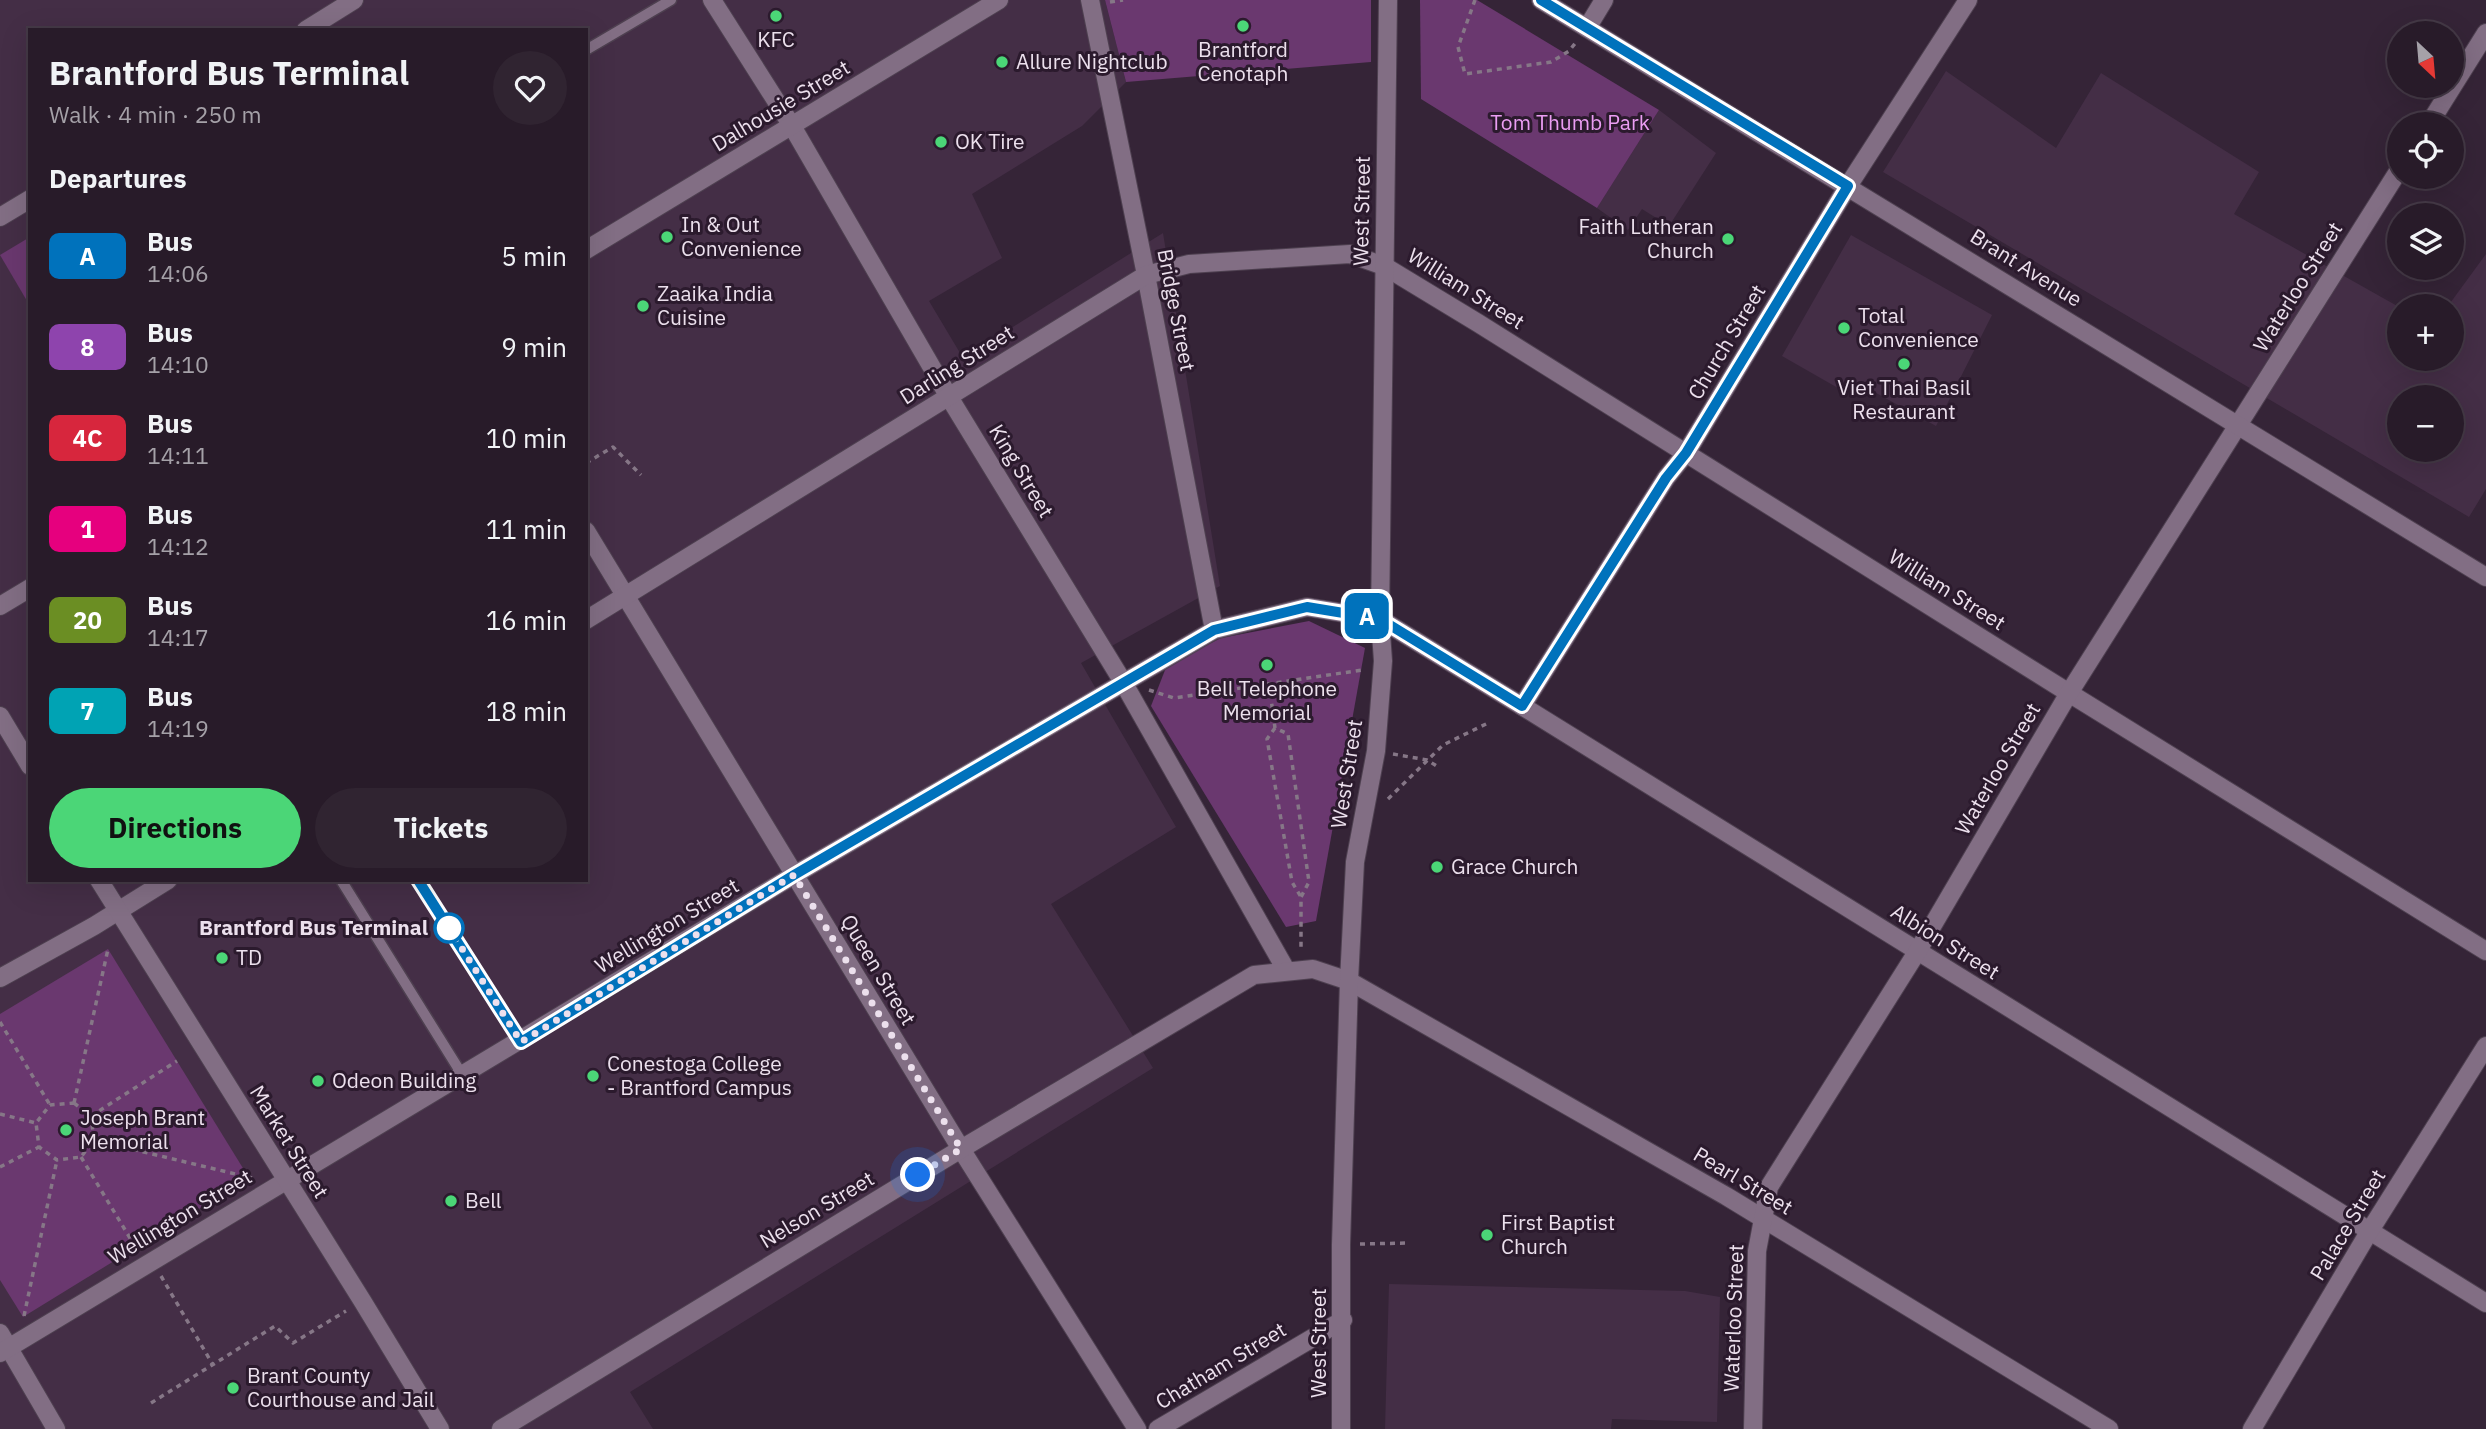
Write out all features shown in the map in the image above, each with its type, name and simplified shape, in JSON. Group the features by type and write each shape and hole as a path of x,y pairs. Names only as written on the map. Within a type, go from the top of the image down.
{"street":[{"path":"309,28 354,0"},
{"name":"King Street","path":"712,0 792,127 949,397 1294,970"},
{"name":"Dalhousie Street","path":"588,249 999,0"},
{"name":"Bridge Street","path":"1090,0 1214,630"},
{"name":"West Street","path":"1341,1429 1341,1245 1355,862 1376,751 1383,661 1380,619 1388,0"},
{"name":"Brant Avenue","path":"1541,0 2486,577"},
{"path":"1587,28 1604,0"},
{"name":"Church Street","path":"1522,706 1666,478 1686,453 1848,186 1968,0"},
{"path":"2436,112 2486,33"},
{"name":"Waterloo Street","path":"1753,1429 1757,1251 1769,1187 1917,952 2069,693 2387,189"},
{"path":"0,217 28,200"},
{"name":"Darling Street","path":"588,619 1146,275 1189,264 1350,254 1384,266"},
{"name":"William Street","path":"1384,266 2486,951"},
{"name":"Queen Street","path":"588,534 961,1149 1137,1429"},
{"path":"0,606 28,589"},
{"name":"Wellington Street","path":"3,1344 152,1261 521,1042 794,875 1214,630 1307,607 1380,619"},
{"name":"Albion Street","path":"1380,619 2486,1303"},
{"path":"0,716 28,763"},
{"name":"Market Street","path":"100,882 363,1301 440,1429"},
{"path":"0,978 118,912 165,882"},
{"name":"Nelson Street","path":"501,1429 961,1149 1254,975 1314,969 1349,981"},
{"name":"Pearl Street","path":"1349,981 1726,1196 2109,1429"},
{"name":"Palace Street","path":"2252,1429 2369,1232 2486,1046"},
{"name":"Chatham Street","path":"1158,1429 1343,1320"},
{"path":"3,1344 56,1429"}],"lane":[{"path":"588,49 671,0"},
{"path":"342,882 463,1076"},
{"path":"419,882 521,1042"}],"path":[{"path":"1475,0 1458,47 1465,74 1551,62 1569,51 1587,28"},
{"path":"588,462 613,447 640,475"},
{"path":"1123,682 1174,698 1362,670 1383,661"},
{"path":"1269,684 1275,728 1268,739 1292,882 1301,897"},
{"path":"1363,823 1450,741 1488,723"},
{"path":"1275,728 1288,734 1309,882 1301,897 1294,970"},
{"path":"1376,751 1427,760 1440,768"},
{"path":"74,1102 108,949"},
{"path":"0,1022 50,1105"},
{"path":"91,1116 177,1061"},
{"path":"74,1102 91,1116 94,1140 81,1157 57,1160 39,1147 36,1123 50,1105 74,1102"},
{"path":"0,1114 36,1123"},
{"path":"94,1140 250,1178"},
{"path":"0,1167 39,1147"},
{"path":"81,1157 136,1248"},
{"path":"23,1318 57,1160"},
{"path":"1341,1245 1410,1243"},
{"path":"152,1261 213,1365"},
{"path":"151,1403 275,1326 293,1343 363,1301"}],"shaded area":[{"path":"0,0 1105,0 1126,82 1082,126 972,194 1002,258 929,301 963,358 1163,233 1220,586 1081,663 1176,827 1051,904 1153,1068 630,1392 653,1429 0,1429"},
{"path":"1946,71 2056,148 2101,73 2259,172 2234,214 2387,300 2387,371 2464,371 2464,294 2457,294 2486,254 2486,489 2469,517 1883,172"},
{"path":"1659,110 1716,153 1669,226 1642,209 1628,230 1597,208"},
{"path":"1851,235 1992,315 1936,426 1858,383 1845,392 1782,356"},
{"path":"1389,1284 1685,1291 1720,1297 1717,1422 1612,1419 1611,1429 1385,1429"}],"green space":[{"path":"1105,0 1371,0 1371,62 1126,82"},
{"name":"Tom Thumb Park","path":"1420,0 1477,0 1659,110 1597,208 1421,99"},
{"path":"28,238 28,303 0,255"},
{"path":"1309,621 1365,648 1316,921 1286,927 1151,706 1167,665 1221,638"},
{"path":"108,949 249,1178 23,1317 0,1280 0,1014"}],"bus line":[{"name":"A","path":"419,882 521,1042 794,875 1214,630 1307,607 1380,619 1522,706 1666,478 1686,453 1848,186 1541,0"}],"place":[{"name":"KFC","path":"776,16"},
{"name":"Brantford Cenotaph","path":"1243,26"},
{"name":"Allure Nightclub","path":"1002,62"},
{"name":"OK Tire","path":"941,142"},
{"name":"In & Out Convenience","path":"667,237"},
{"name":"Faith Lutheran Church","path":"1728,239"},
{"name":"Zaaika India Cuisine","path":"643,306"},
{"name":"Total Convenience","path":"1844,328"},
{"name":"Viet Thai Basil Restaurant","path":"1904,364"},
{"name":"Bell Telephone Memorial","path":"1267,665"},
{"name":"Grace Church","path":"1437,867"},
{"name":"Brantford Bus Terminal","path":"449,928"},
{"name":"TD","path":"222,958"},
{"name":"Conestoga College - Brantford Campus","path":"593,1076"},
{"name":"Odeon Building","path":"318,1081"},
{"name":"Joseph Brant Memorial","path":"66,1130"},
{"name":"Bell","path":"451,1201"},
{"name":"First Baptist Church","path":"1487,1235"},
{"name":"Brant County Courthouse and Jail","path":"233,1388"}],"route":[{"path":"449,928 521,1042 794,875 961,1149 918,1175"}]}
